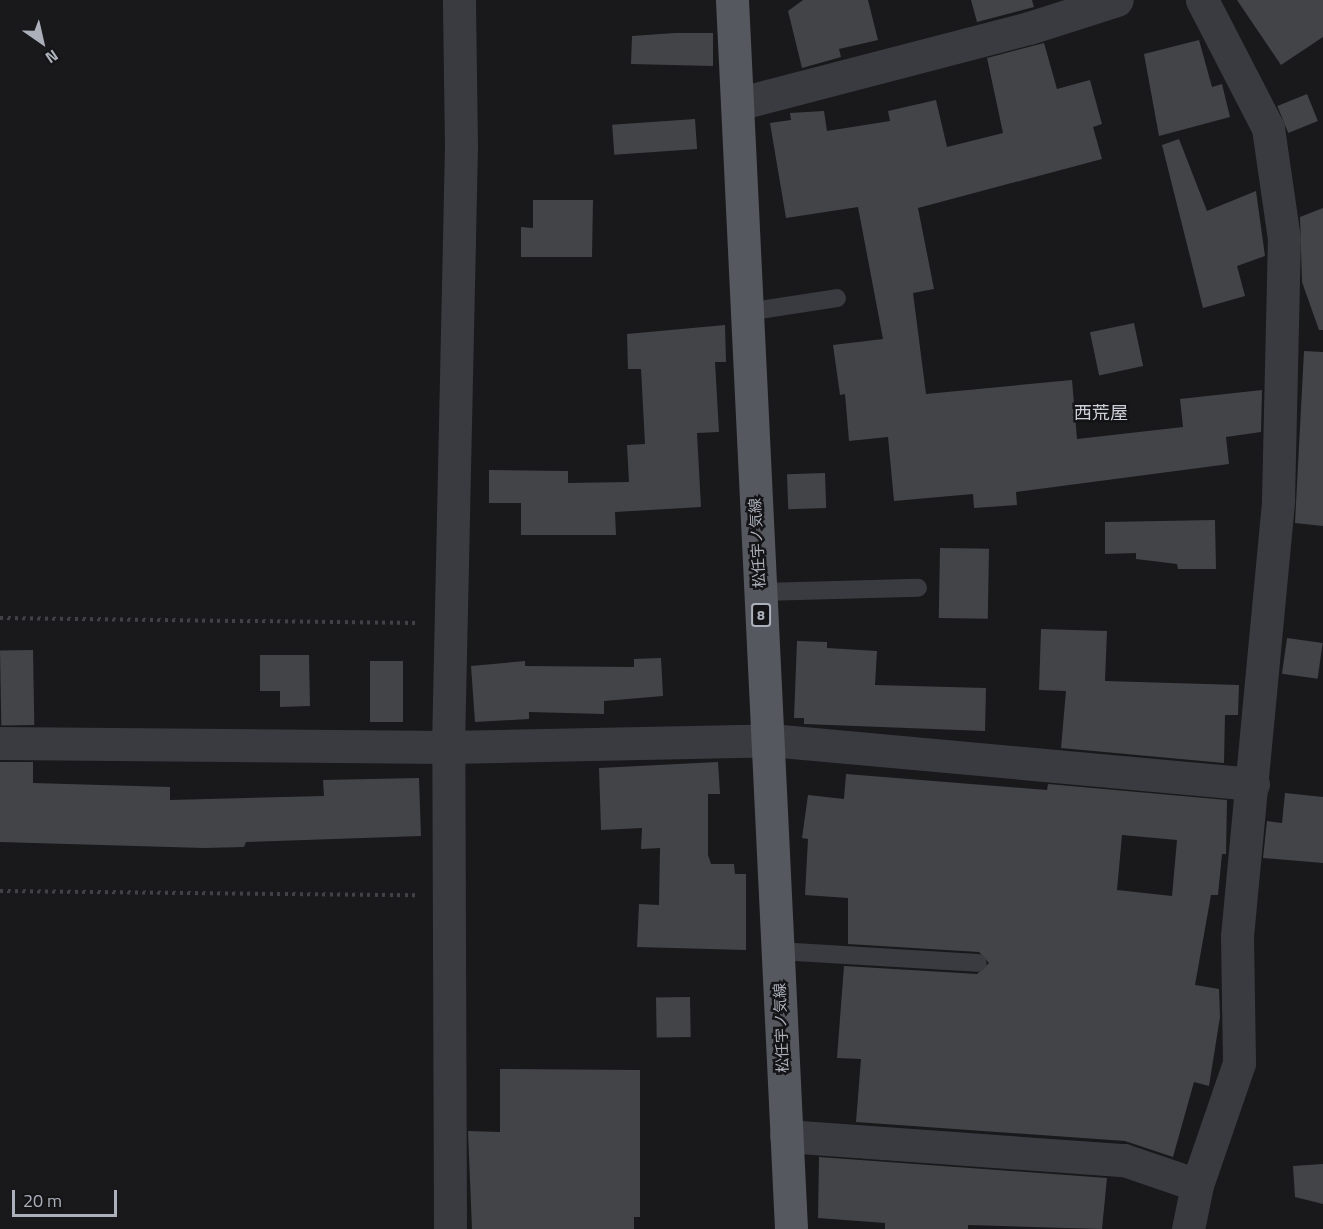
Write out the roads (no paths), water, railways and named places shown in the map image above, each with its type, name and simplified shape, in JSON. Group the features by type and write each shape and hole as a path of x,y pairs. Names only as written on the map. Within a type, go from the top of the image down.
{"main road":[{"name":"松任宇ノ気線","path":"732,0 760,592 770,740 791,1229"}],"street":[{"path":"450,1229 448,747 461,159 459,0"},
{"path":"737,104 1017,31 1117,0"},
{"path":"1188,1229 1197,1185 1239,1063 1237,936 1278,500 1284,239 1268,128 1202,0"},
{"path":"0,743 448,747 770,740 1253,784"},
{"path":"786,1136 1124,1160 1197,1185"}],"lane":[{"path":"747,312 837,298"},
{"path":"760,592 918,588"},
{"path":"778,951 978,963"}],"district":[{"name":"西荒屋","path":"1101,413"}]}
